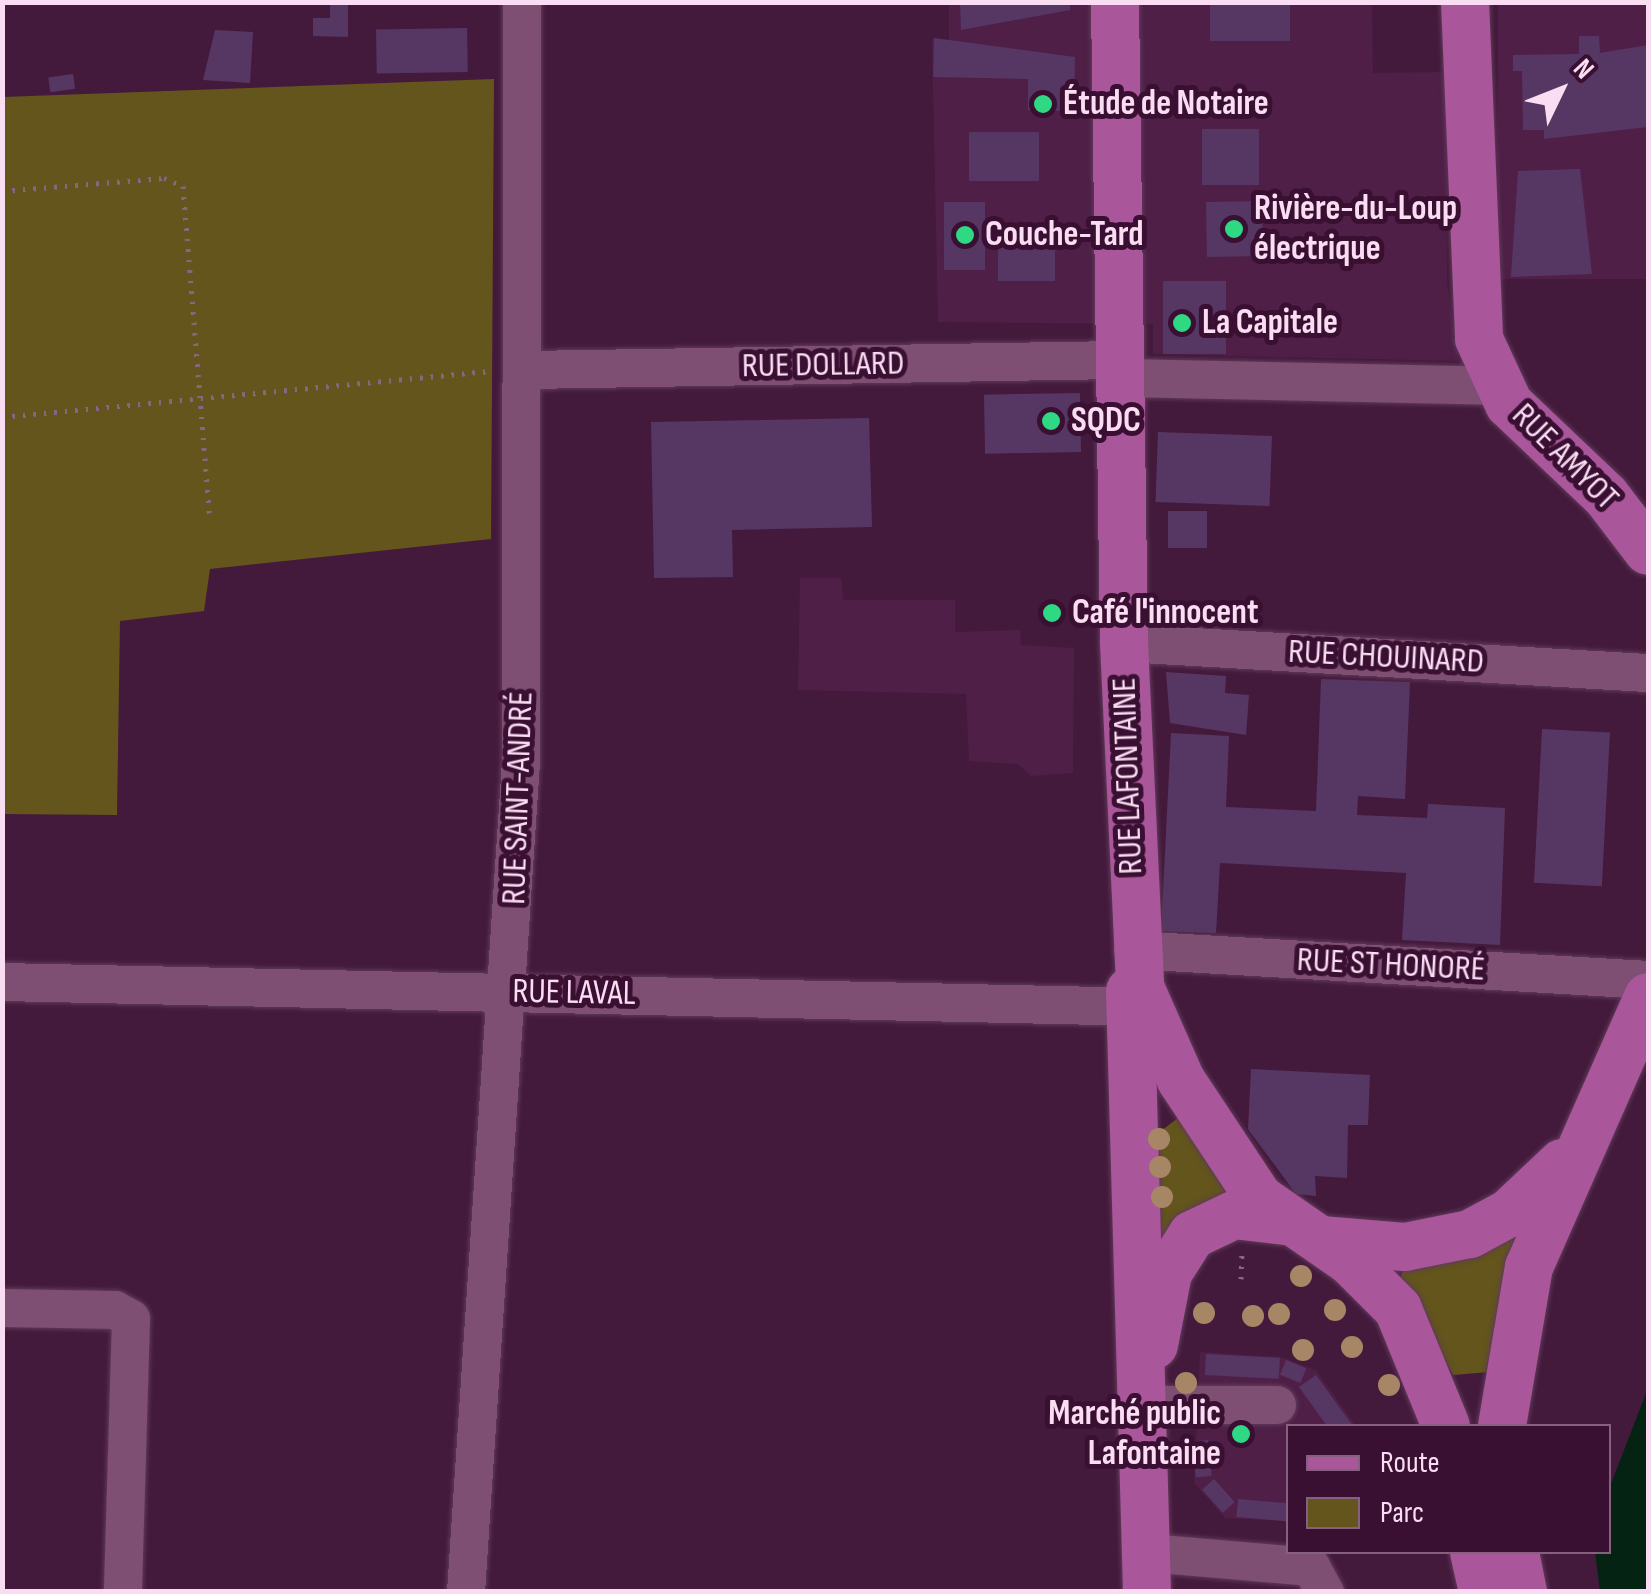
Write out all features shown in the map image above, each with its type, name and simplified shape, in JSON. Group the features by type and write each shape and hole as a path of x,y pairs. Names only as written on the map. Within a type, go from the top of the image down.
{"main road":[{"name":"RUE LAFONTAINE","path":"1114,2 1124,643 1138,1007 1148,1572"},
{"name":"RUE AMYOT","path":"1464,2 1472,304 1498,386 1648,552"},
{"path":"1502,1424 1518,1306 1575,1156 1648,997"},
{"path":"1138,1007 1225,1150 1301,1230 1398,1309 1445,1424"},
{"path":"1143,1398 1168,1273 1184,1244 1222,1216 1405,1247 1470,1234 1519,1205 1575,1156"},
{"path":"1474,1554 1483,1592"},
{"path":"1515,1554 1523,1592"}],"street":[{"name":"RUE SAINT-ANDRÉ","path":"466,1592 510,991 528,370 522,2"},
{"name":"RUE DOLLARD","path":"528,370 1119,369 1498,386"},
{"name":"RUE CHOUINARD","path":"1124,643 1648,673"},
{"name":"RUE ST HONORÉ","path":"1133,950 1648,980"},
{"name":"RUE LAVAL","path":"2,982 1138,1007"},
{"path":"2,1308 115,1310 132,1319 123,1592"},
{"path":"1143,1398 1277,1406"},
{"path":"1148,1572 1311,1567 1325,1592"}],"path":[{"path":"2,191 164,178 182,186 203,398 210,520"},
{"path":"2,417 528,370"},
{"path":"1241,1279 1242,1254"}],"shaded area":[{"path":"949,3 1372,3 1373,73 1446,72 1447,282 1458,361 1153,354 1153,324 938,322 932,39 949,40"},
{"path":"1498,3 1648,3 1648,279 1498,279"},
{"path":"800,578 841,578 843,600 955,600 955,632 1020,630 1021,645 1074,648 1073,773 1031,776 1018,764 969,761 966,694 798,690"},
{"name":"Marché public Lafontaine","path":"1200,1352 1281,1357 1316,1370 1355,1424 1286,1424 1286,1521 1225,1518 1194,1483"},
{"path":"1648,1388 1648,1591 1600,1591 1595,1554 1611,1554 1611,1484"}],"green space":[{"path":"494,79 491,539 210,569 204,611 120,621 117,815 3,814 3,97"},
{"path":"1187,1111 1237,1197 1161,1249 1149,1226 1157,1134"},
{"path":"1522,1225 1489,1372 1453,1375 1400,1278 1404,1268"}],"building":[{"path":"330,2 348,2 348,37 313,36 313,18 330,18"},
{"path":"960,2 1070,2 1070,10 961,30"},
{"path":"1210,2 1290,2 1290,41 1210,41"},
{"path":"467,28 468,72 377,74 376,30"},
{"path":"215,30 253,32 250,83 203,80"},
{"path":"1579,36 1599,36 1600,53 1648,45 1648,127 1544,139 1544,130 1523,130 1522,71 1513,71 1513,55 1579,54"},
{"path":"934,38 1075,57 1074,111 1028,110 1028,79 933,77"},
{"path":"73,74 75,89 50,92 48,77"},
{"path":"1202,129 1259,129 1259,185 1202,185"},
{"path":"969,132 1039,132 1039,181 969,181"},
{"path":"1580,169 1592,274 1511,277 1518,171"},
{"name":"Rivière-du-Loup électrique","path":"1262,201 1263,256 1207,257 1206,202"},
{"name":"Couche-Tard","path":"944,202 985,202 985,270 944,270"},
{"path":"998,244 1055,244 1055,281 998,281"},
{"path":"1163,281 1226,281 1226,354 1163,354"},
{"path":"1080,393 1081,452 985,454 984,395"},
{"path":"869,418 872,527 732,530 733,577 654,578 651,422"},
{"path":"1158,432 1272,436 1269,506 1156,502"},
{"path":"1168,511 1207,511 1207,548 1168,548"},
{"path":"1166,672 1226,676 1225,693 1249,695 1246,735 1170,723"},
{"path":"1321,679 1410,682 1405,799 1358,796 1357,815 1427,818 1428,804 1505,808 1500,945 1402,940 1406,873 1220,863 1216,933 1161,931 1171,733 1229,736 1226,807 1316,811"},
{"path":"1542,729 1610,733 1602,886 1534,883"},
{"path":"1251,1069 1370,1075 1368,1125 1348,1125 1347,1178 1315,1176 1316,1196 1296,1194 1248,1129"},
{"path":"1206,1354 1280,1358 1279,1379 1205,1375"},
{"path":"1286,1360 1306,1368 1300,1383 1280,1375"},
{"path":"1316,1375 1352,1424 1326,1424 1299,1387"},
{"path":"1208,1440 1212,1476 1196,1477 1192,1442"},
{"path":"1214,1479 1235,1502 1223,1513 1202,1490"},
{"path":"1238,1499 1286,1503 1286,1521 1236,1517"}],"place":[{"name":"Étude de Notaire","path":"1043,104"},
{"name":"Rivière-du-Loup électrique","path":"1234,229"},
{"name":"Couche-Tard","path":"965,235"},
{"name":"La Capitale","path":"1182,323"},
{"name":"SQDC","path":"1051,421"},
{"name":"Café l'innocent","path":"1052,613"},
{"name":"Marché public Lafontaine","path":"1241,1434"}]}
